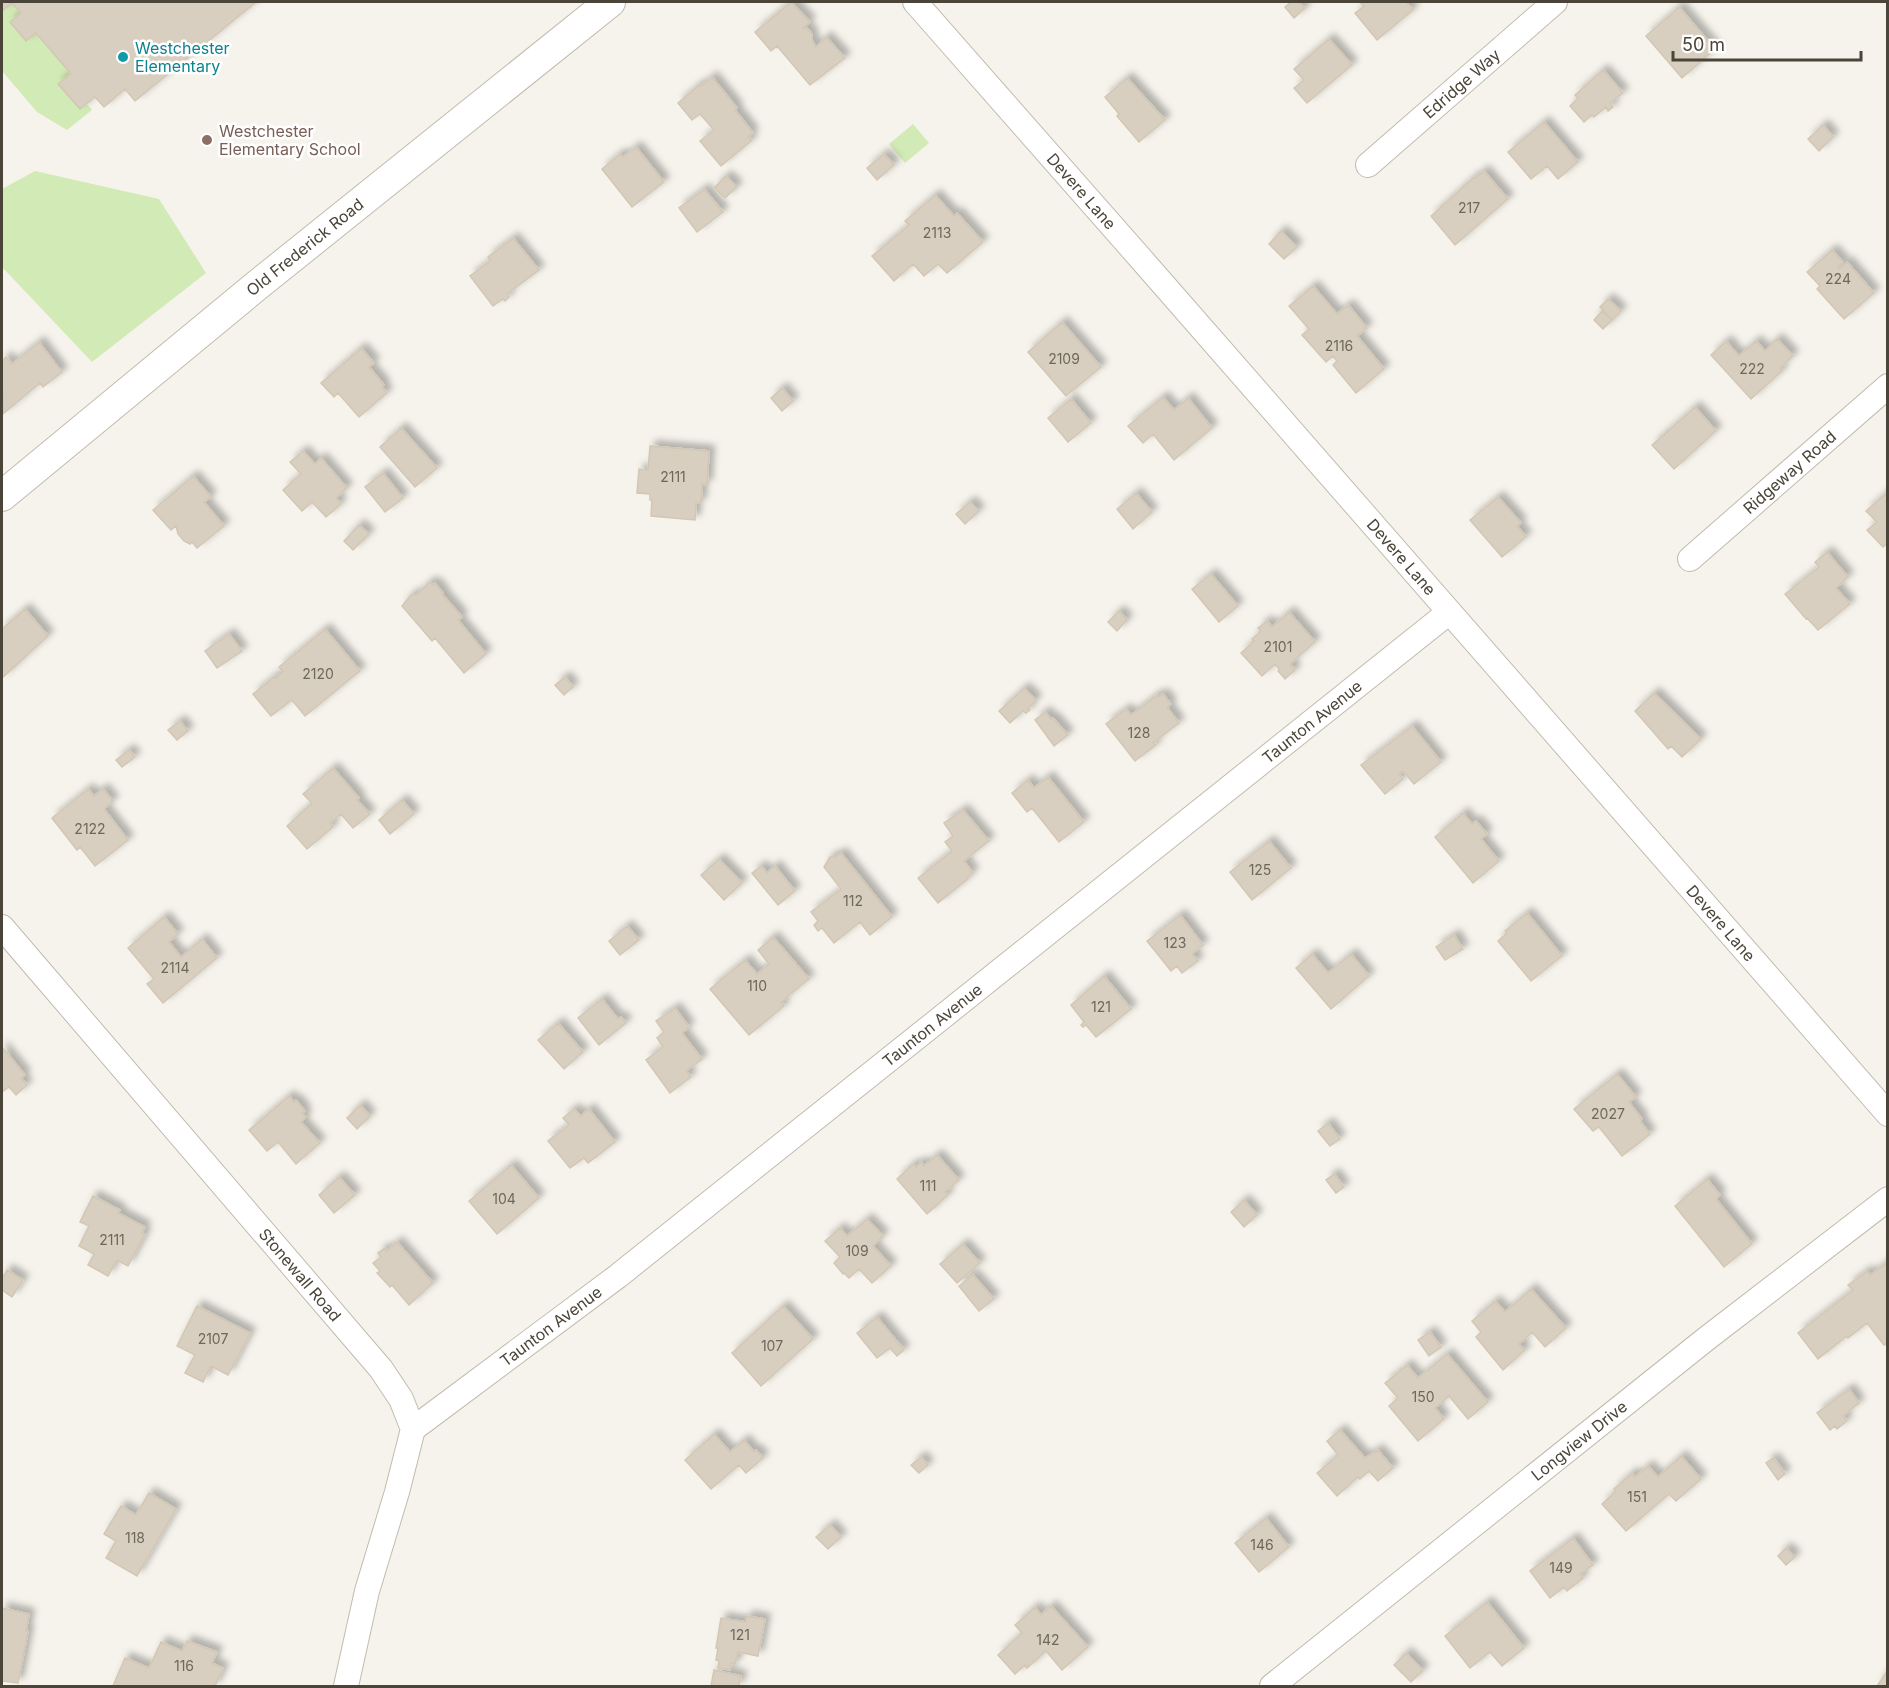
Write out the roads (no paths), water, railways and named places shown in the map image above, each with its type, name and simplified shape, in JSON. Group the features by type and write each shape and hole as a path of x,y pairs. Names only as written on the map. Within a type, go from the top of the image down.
{"street":[{"name":"Old Frederick Road","path":"2,496 255,287 610,2"},
{"name":"Devere Lane","path":"915,2 1138,254 1448,613 1887,1114"},
{"name":"Edridge Way","path":"1368,165 1555,2"},
{"name":"Ridgeway Road","path":"1690,559 1887,386"},
{"name":"Taunton Avenue","path":"413,1429 618,1276 1448,613"},
{"name":"Stonewall Road","path":"2,927 381,1369 401,1399 413,1429"},
{"name":"Longview Drive","path":"1272,1686 1706,1339 1887,1199"},
{"path":"346,1686 367,1591 397,1492 413,1429"}],"place":[{"name":"Westchester Elementary","path":"123,57"},
{"name":"Westchester Elementary School","path":"207,140"}]}
